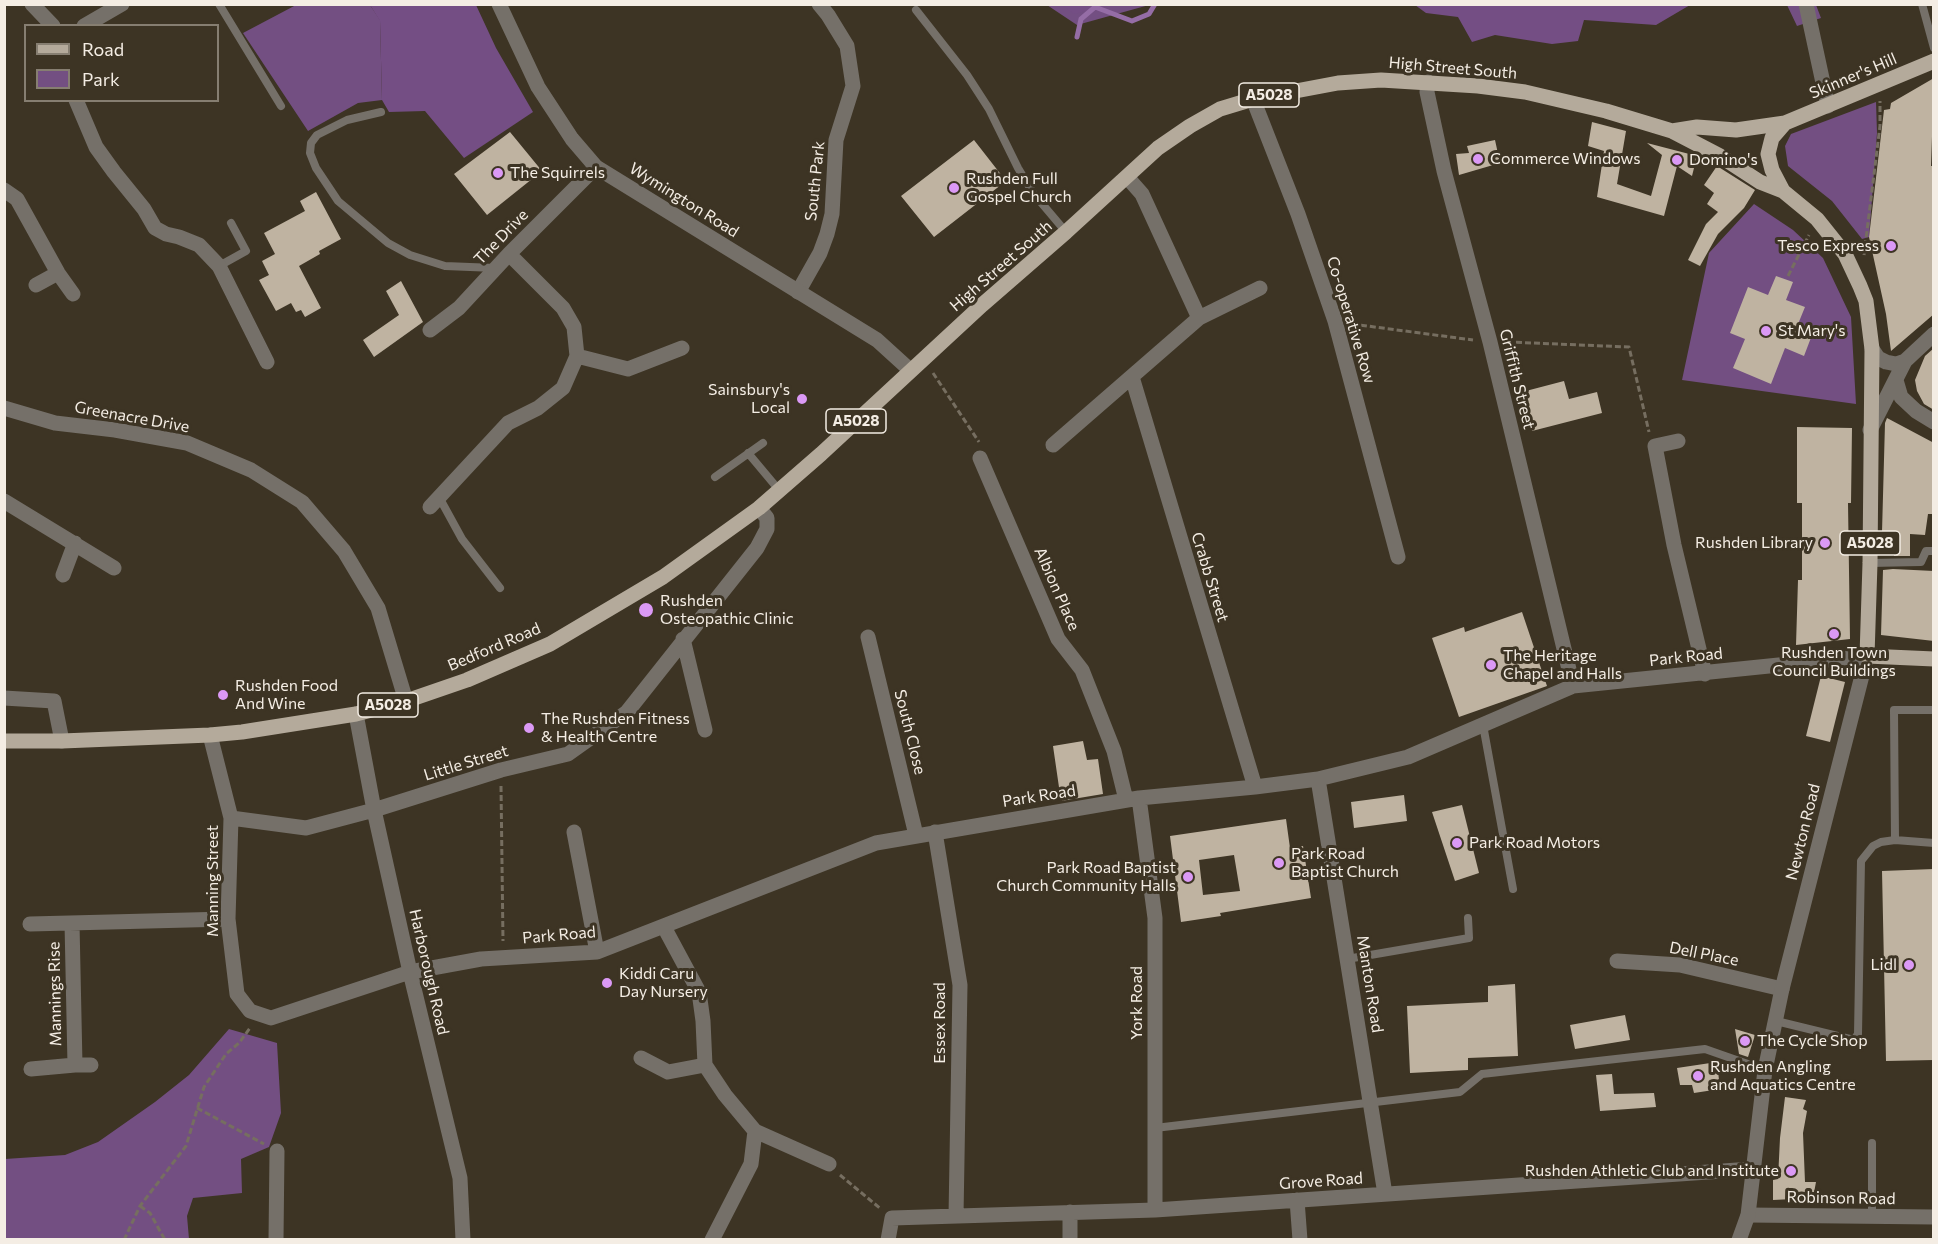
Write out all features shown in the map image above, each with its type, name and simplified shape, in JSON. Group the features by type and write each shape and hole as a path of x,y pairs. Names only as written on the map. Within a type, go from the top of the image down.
{"main road":[{"name":"Skinner's Hill","path":"1672,131 1697,127 1736,130 1785,123 1934,61"},
{"name":"High Street South","path":"910,370 1158,148 1190,126 1220,110 1253,99 1338,83 1381,80 1428,82 1525,92 1606,111 1672,131 1720,156 1760,182 1783,191"},
{"name":"A5028","path":"1785,123 1772,138 1768,154 1772,170 1783,191 1817,219 1845,254 1866,301 1872,349 1870,430"},
{"name":"Bedford Road","path":"4,741 62,741 242,732 356,714 406,701 467,680 550,644 663,577 759,508 821,454 910,370"},
{"name":"Newton Road","path":"1867,656 1870,430"},
{"path":"1867,656 1934,659"}],"street":[{"path":"32,4 51,24"},
{"path":"87,24 122,4"},
{"name":"Wymington Road","path":"499,4 538,87 572,139 596,167 877,340 910,370"},
{"name":"South Park","path":"798,292 828,234 832,214 836,141 853,86 847,46 819,4"},
{"path":"1806,4 1828,106"},
{"name":"Griffith Street","path":"1428,82 1427,92 1444,171 1490,342 1573,686"},
{"name":"Co-operative Row","path":"1253,99 1298,214 1335,321 1398,557"},
{"path":"77,102 96,147 144,209 155,228 199,245 219,267 267,362"},
{"name":"The Drive","path":"430,330 459,308 596,167"},
{"path":"1127,177 1142,194 1199,318"},
{"path":"4,190 17,199 72,294"},
{"path":"434,502 508,423 538,408 563,388 577,356 574,327 563,308 509,254"},
{"path":"36,285 58,273"},
{"path":"1053,445 1199,318 1260,288"},
{"path":"1870,430 1905,361 1934,334"},
{"path":"577,356 628,369 682,348"},
{"path":"1872,349 1878,358 1886,362 1896,364 1905,361"},
{"name":"Crabb Street","path":"1132,376 1255,787"},
{"path":"1896,380 1901,398 1934,422"},
{"name":"Greenacre Drive","path":"4,408 55,423 115,430 187,443 251,470 302,502 344,551 378,608 406,701"},
{"path":"1678,441 1655,446 1674,545 1705,674"},
{"name":"Albion Place","path":"980,458 1058,639 1082,670 1133,799"},
{"path":"4,501 114,568"},
{"name":"Little Street","path":"231,818 306,828 374,810 501,770 568,754 627,712 757,548 767,529 768,518 759,508"},
{"path":"63,575 75,543"},
{"name":"South Close","path":"868,637 916,835"},
{"path":"683,639 705,730"},
{"name":"Park Road","path":"258,1014 271,1018 410,972 481,959 597,952 876,843 1133,799 1318,779 1408,758 1573,686 1867,656"},
{"name":"Newton Road","path":"1739,1239 1748,1215 1766,1070 1782,989 1867,656"},
{"path":"4,698 54,701 62,741"},
{"name":"Harborough Road","path":"356,714 374,810 410,972 460,1178 463,1239"},
{"name":"Manning Street","path":"210,735 231,818 228,919 237,994 250,1011 258,1014"},
{"name":"Manton Road","path":"1318,779 1385,1194"},
{"name":"York Road","path":"1133,799 1155,918 1155,1210"},
{"path":"574,832 597,952"},
{"name":"Essex Road","path":"935,832 960,985 956,1216"},
{"name":"Mannings Rise","path":"30,924 228,919"},
{"name":"Mannings Rise","path":"72,923 75,1065"},
{"path":"664,927 699,992 705,1065 725,1095 754,1131 829,1164"},
{"name":"Dell Place","path":"1617,961 1680,965 1782,989"},
{"path":"640,1058 668,1072 705,1065"},
{"name":"Mannings Rise","path":"31,1068 91,1065"},
{"path":"712,1239 751,1164 754,1131"},
{"path":"276,1239 277,1151"},
{"name":"Grove Road","path":"892,1218 1155,1210 1752,1169"},
{"path":"1297,1200 1300,1239"},
{"path":"1070,1212 1070,1239"},
{"name":"Robinson Road","path":"1748,1215 1934,1217"},
{"path":"888,1239 892,1218"}],"lane":[{"path":"219,4 281,106"},
{"path":"1922,4 1934,48"},
{"path":"916,10 967,75 990,109 1018,168 1033,193 1066,232"},
{"path":"381,112 347,120 316,135 310,143 310,153 316,168 338,201 388,243 410,255 445,266 496,268"},
{"path":"219,267 246,251 231,224"},
{"path":"715,477 763,442"},
{"path":"748,453 779,490"},
{"path":"434,502 500,588"},
{"path":"1870,563 1921,562 1926,551 1934,551"},
{"path":"1895,840 1894,710 1934,710"},
{"path":"1483,725 1514,890"},
{"path":"1776,1020 1854,1040 1858,1034 1861,861 1873,846 1881,842 1895,840 1934,843"},
{"path":"1347,959 1469,938 1468,918"},
{"path":"1155,1128 1460,1092 1482,1074 1705,1049 1766,1070"},
{"path":"1872,1143 1872,1217"}],"path":[{"path":"1860,286 1880,126 1881,84"},
{"path":"1788,276 1817,219"},
{"path":"1335,321 1490,342 1629,347 1646,426 1655,446"},
{"path":"924,358 981,446 980,458"},
{"path":"501,770 503,958"},
{"path":"124,1239 140,1206 186,1146 204,1087 226,1054 239,1043 258,1014"},
{"path":"197,1108 277,1151"},
{"path":"829,1164 892,1218"},
{"path":"140,1206 150,1213 165,1239"}],"green space":[{"path":"296,5 370,5 380,20 382,100 358,103 308,131 243,33"},
{"path":"1047,5 1149,5 1077,25"},
{"path":"1787,5 1816,5 1821,18 1797,26"},
{"path":"1876,102 1877,133 1869,237 1862,239 1832,201 1788,166 1785,146 1791,134"},
{"path":"1754,204 1793,230 1823,258 1851,317 1856,404 1682,380 1709,253"},
{"path":"229,1029 277,1043 281,1113 269,1147 241,1159 242,1193 193,1198 187,1216 189,1239 5,1239 5,1159 65,1155 98,1142 189,1075"}],"shaded area":[{"path":"370,5 476,5 496,48 533,112 464,158 425,111 389,112 382,100 380,21"},
{"path":"1062,5 1111,5 1074,14"},
{"path":"1415,5 1690,5 1656,25 1584,20 1578,41 1552,44 1495,35 1472,42 1458,17 1426,13"}],"building":[{"path":"1934,78 1931,166 1934,166 1934,314 1891,351 1886,314 1869,237 1884,110 1890,109 1891,103"},
{"path":"1592,122 1626,131 1617,184 1651,196 1662,155 1647,143 1697,156 1692,176 1677,166 1664,216 1597,197 1604,151 1588,146"},
{"name":"The Squirrels","path":"510,132 542,171 487,215 454,174"},
{"name":"Rushden Full Gospel Church","path":"974,140 1006,181 934,237 901,196"},
{"name":"Commerce Windows","path":"1495,140 1500,163 1459,175 1456,154 1469,153 1467,146"},
{"path":"1717,166 1755,190 1744,208 1718,234 1700,266 1688,260 1706,224 1718,212 1707,204 1714,193 1704,185"},
{"path":"316,192 341,239 319,251 320,254 299,266 321,308 305,317 301,310 296,312 291,303 276,311 259,280 269,275 262,261 275,254 264,233 305,211 300,201"},
{"name":"St Mary's","path":"1776,276 1793,282 1786,300 1805,307 1796,329 1812,335 1804,356 1785,348 1771,384 1733,368 1745,339 1730,333 1748,287 1768,295"},
{"path":"401,281 423,322 374,357 363,340 399,315 386,291"},
{"path":"1934,348 1934,410 1924,404 1917,391 1915,380 1925,356"},
{"path":"1564,381 1569,399 1597,392 1602,413 1532,431 1522,392"},
{"path":"1887,418 1934,443 1934,514 1928,514 1925,535 1910,534 1910,556 1894,556 1894,533 1882,532"},
{"path":"1797,427 1852,428 1851,503 1848,503 1850,639 1796,645 1798,580 1802,580 1802,503 1797,503"},
{"path":"1883,570 1934,571 1934,641 1881,635"},
{"name":"The Heritage Chapel and Halls","path":"1522,612 1547,686 1459,717 1432,638 1464,627 1465,632"},
{"path":"1821,676 1845,682 1830,742 1806,736"},
{"path":"1083,741 1087,760 1098,759 1103,794 1061,801 1053,746"},
{"path":"1404,795 1407,821 1354,828 1351,802"},
{"name":"Park Road Motors","path":"1462,805 1479,873 1455,881 1432,812"},
{"path":"1286,819 1290,848 1303,846 1311,898 1181,922 1170,836","holes":["1234,855 1240,891 1203,895 1199,860"]},
{"name":"Lidl","path":"1934,869 1934,1060 1886,1061 1882,871"},
{"path":"1515,984 1518,1056 1468,1058 1468,1070 1410,1073 1407,1006 1488,1002 1488,986"},
{"path":"1625,1015 1630,1040 1575,1049 1570,1025"},
{"name":"The Cycle Shop","path":"1735,1029 1755,1035 1748,1057 1739,1054"},
{"name":"Rushden Angling and Aquatics Centre","path":"1717,1062 1720,1089 1694,1093 1692,1085 1680,1085 1677,1068"},
{"path":"1612,1074 1614,1094 1654,1093 1656,1107 1600,1111 1596,1075"},
{"name":"Rushden Athletic Club and Institute","path":"1785,1097 1806,1100 1803,1109 1807,1111 1803,1133 1805,1182 1816,1182 1813,1198 1773,1200 1773,1180 1778,1179"}],"waterway":[{"path":"1094,4 1095,7 1132,21 1149,14 1155,4"},
{"path":"1077,37 1081,19 1095,7"}],"place":[{"name":"Commerce Windows","path":"1478,159"},
{"name":"Domino's","path":"1677,160"},
{"name":"The Squirrels","path":"498,173"},
{"name":"Rushden Full Gospel Church","path":"954,188"},
{"name":"Tesco Express","path":"1891,246"},
{"name":"St Mary's","path":"1766,331"},
{"name":"Sainsbury's Local","path":"802,399"},
{"name":"Rushden Library","path":"1825,543"},
{"name":"Rushden Osteopathic Clinic","path":"646,610"},
{"name":"Rushden Town Council Buildings","path":"1834,634"},
{"name":"The Heritage Chapel and Halls","path":"1491,665"},
{"name":"Rushden Food And Wine","path":"223,695"},
{"name":"The Rushden Fitness & Health Centre","path":"529,728"},
{"name":"Park Road Motors","path":"1457,843"},
{"name":"Park Road Baptist Church","path":"1279,863"},
{"name":"Park Road Baptist Church Community Halls","path":"1188,877"},
{"name":"Lidl","path":"1909,965"},
{"name":"Kiddi Caru Day Nursery","path":"607,983"},
{"name":"The Cycle Shop","path":"1745,1041"},
{"name":"Rushden Angling and Aquatics Centre","path":"1698,1076"},
{"name":"Rushden Athletic Club and Institute","path":"1791,1171"}]}
